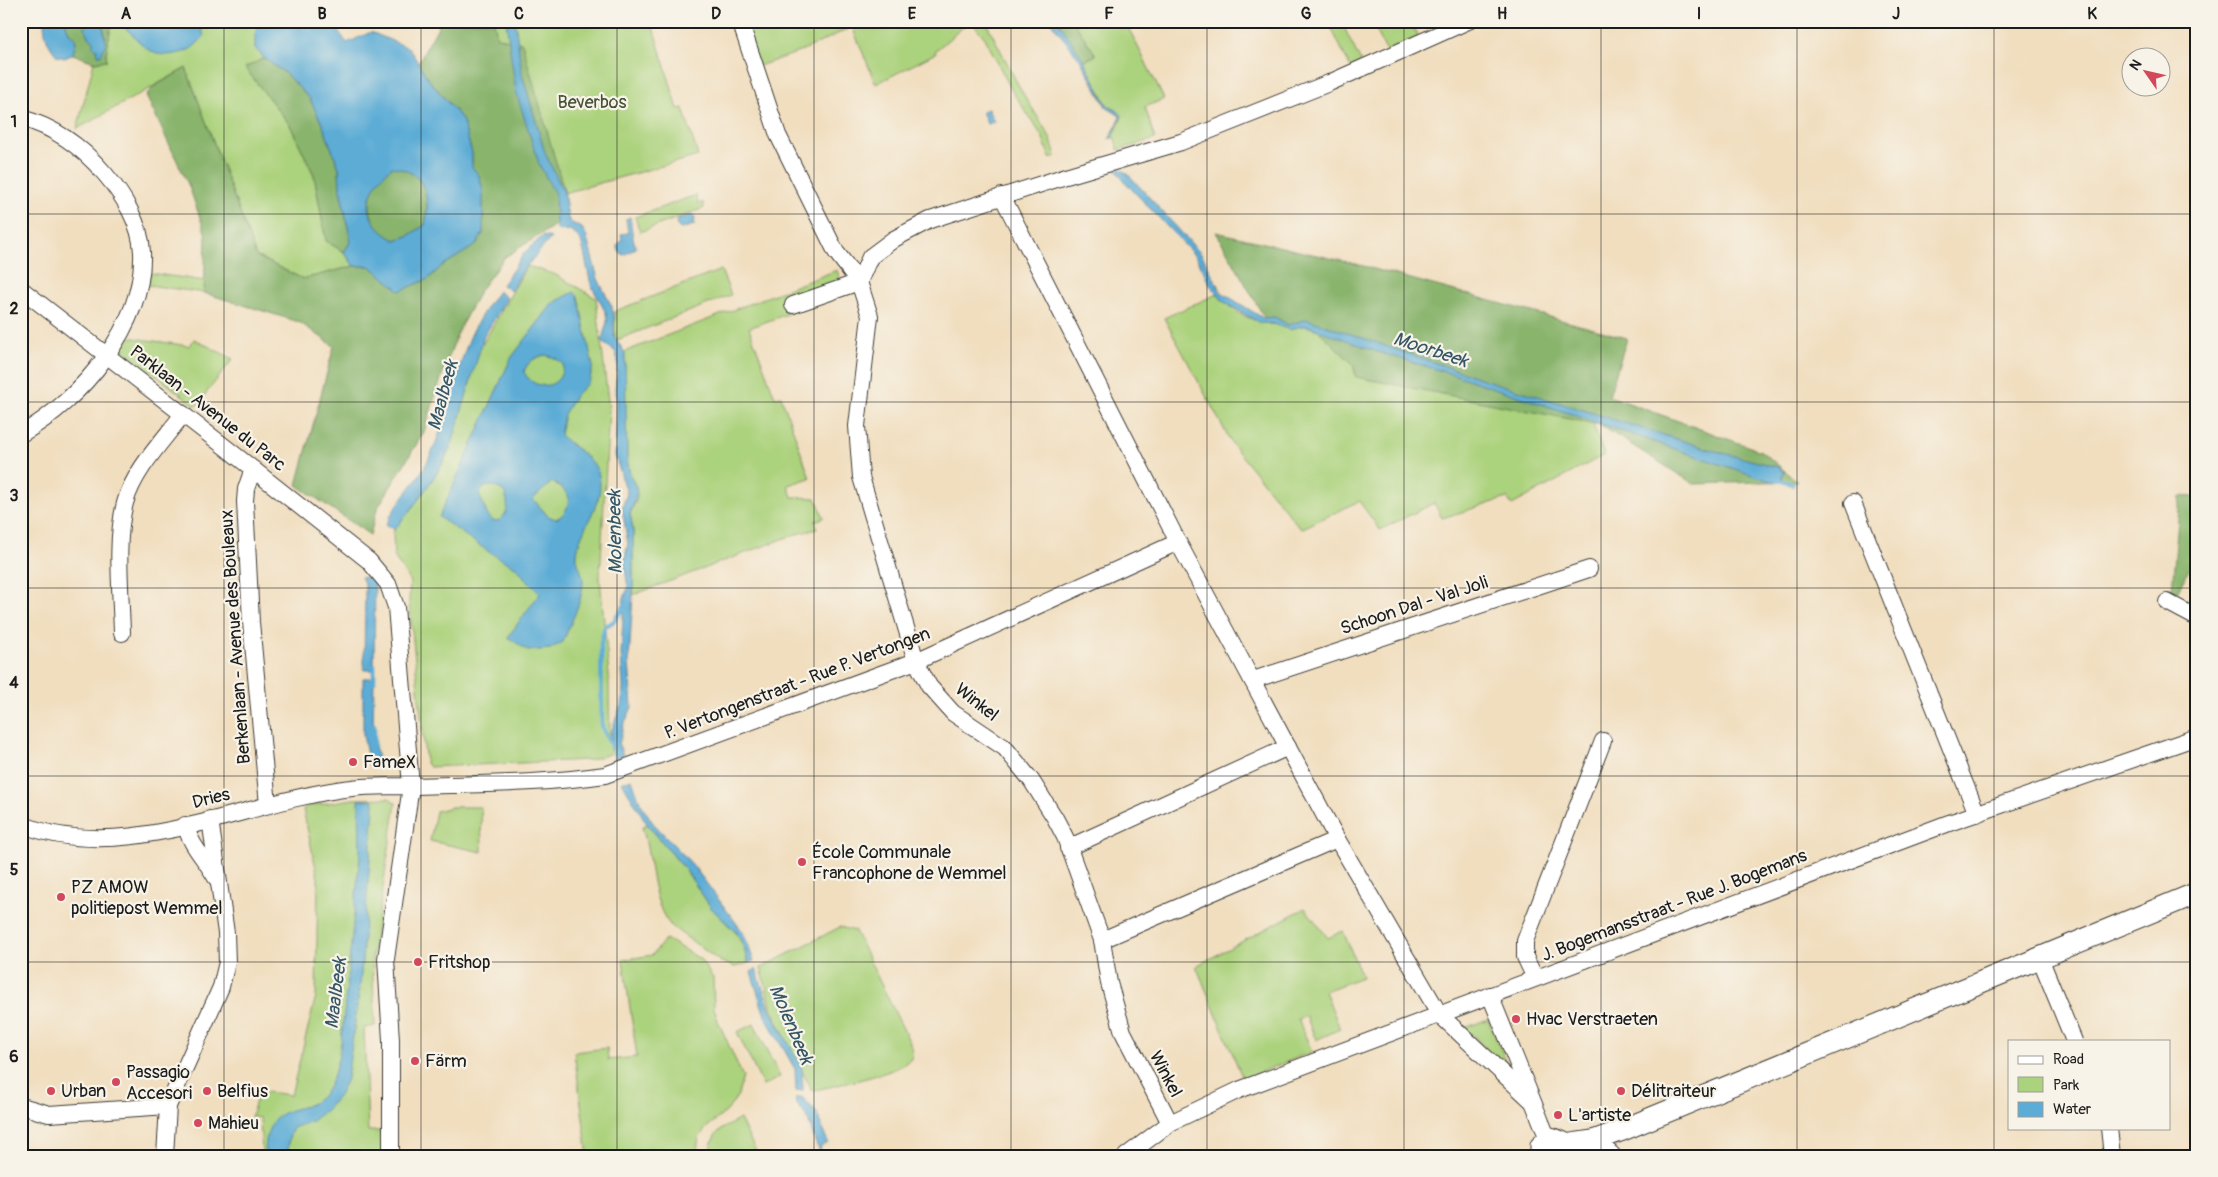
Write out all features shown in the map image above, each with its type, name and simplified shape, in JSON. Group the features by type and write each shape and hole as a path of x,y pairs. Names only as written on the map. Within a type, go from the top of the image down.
{"street":[{"name":"Winkel","path":"740,21 778,135 836,252 859,282 870,316 857,426 861,477 916,661 929,686 953,713 1005,748 1031,780 1055,818 1102,940 1108,984 1122,1032 1170,1123"},
{"path":"793,305 859,282 870,257 894,239 930,220 1180,142 1329,83 1468,21"},
{"path":"21,118 61,136 85,152 118,190 134,218 142,251 141,278 130,316 106,354 80,389 58,410 21,434"},
{"path":"1002,196 1178,542 1337,839 1440,1015 1530,1100"},
{"name":"Parklaan - Avenue du Parc","path":"21,289 369,561 388,584 396,607 411,786 386,958 391,1040 391,1156"},
{"path":"122,633 120,560 125,504 136,479 183,414"},
{"name":"Berkenlaan - Avenue des Bouleaux","path":"253,469 246,489 245,501 252,622 268,804"},
{"path":"1853,503 1977,814"},
{"name":"P. Vertongenstraat - Rue P. Vertongen","path":"411,786 565,781 606,775 916,661 1178,542"},
{"name":"Schoon Dal - Val Joli","path":"1253,680 1589,568"},
{"path":"2167,602 2197,618"},
{"name":"J. Bogemansstraat - Rue J. Bogemans","path":"1126,1156 1170,1123 1240,1090 1949,823 2197,737"},
{"path":"1535,978 1526,957 1525,941 1603,741"},
{"path":"1068,848 1288,747"},
{"name":"Dries","path":"21,824 51,834 92,839 124,838 186,825 268,804 338,790 366,786 411,786"},
{"path":"165,1156 168,1106 221,987 227,962 226,933 217,880 216,857 210,819"},
{"path":"186,825 190,841 207,862 217,880"},
{"path":"1102,940 1337,839"},
{"path":"1490,995 1530,1100 1555,1149 1593,1142 2197,893"},
{"path":"2040,958 2074,1040"},
{"path":"21,1106 49,1114 168,1106"},
{"path":"2109,1130 2112,1156"},
{"path":"1593,1142 1610,1156"}],"green space":[{"path":"65,21 88,21 85,28 87,34 94,41 105,41 106,36 102,21 112,21 106,54 107,60 94,62 73,54 74,36 69,33"},
{"path":"112,21 265,21 258,24 255,48 264,58 246,69 290,125 314,175 326,241 344,252 354,266 303,279 256,256 186,68 77,129 94,62 107,60 106,54"},
{"path":"432,21 494,21 497,37 522,43 565,194 557,224 505,257 480,290 459,330 444,369 424,432 377,509 370,535 297,485 334,346 299,322 204,293 206,235 189,186 146,96 153,87 186,68 256,256 303,279 354,266 370,266 400,290 428,279 442,266 476,245 483,233 479,175 472,167 472,153 462,119 429,80 418,63 439,25"},
{"name":"Beverbos","path":"490,21 651,21 678,109 683,108 698,156 564,193"},
{"path":"770,21 970,21 935,51 936,53 876,84 852,27 802,51 759,66 748,30"},
{"path":"971,21 990,21 988,26 1021,90 1050,137 1056,156 1050,158 1042,136 1012,91 985,38"},
{"path":"1058,21 1073,21 1096,55 1084,61"},
{"path":"1073,21 1125,21 1164,99 1145,107 1155,139 1118,150 1115,138 1112,138 1121,120 1118,111 1108,106 1084,61 1096,55"},
{"path":"1328,21 1341,21 1361,62 1350,67"},
{"path":"1372,21 1411,21 1418,37 1386,51"},
{"path":"264,58 285,73 310,99 323,126 339,168 340,190 351,241 344,252 326,241 314,175 290,125 245,68"},
{"path":"392,166 412,173 419,179 426,194 427,204 425,225 408,236 395,240 384,235 376,227 370,207 371,193 377,180"},
{"path":"696,195 698,204 703,202 704,208 640,232 635,217"},
{"path":"1216,232 1356,264 1627,338 1609,396 1761,451 1797,481 1694,484 1600,425 1356,377 1353,364 1314,326 1268,324"},
{"path":"527,266 554,274 596,298 609,409 600,578 609,675 610,754 589,760 429,767 426,763 425,755 409,602 410,582 394,556 393,532 440,469 452,444 478,352"},
{"path":"721,270 731,295 617,340 615,337 615,311"},
{"path":"837,270 841,283 795,311 749,328 775,397 781,396 810,478 788,485 792,497 816,498 824,518 815,521 817,529 796,534 633,595 633,529 630,514 637,499 636,487 630,475 627,459 624,352"},
{"path":"150,273 205,281 204,293 148,285"},
{"path":"1217,294 1237,312 1258,321 1281,325 1306,326 1592,421 1604,455 1512,505 1507,498 1442,518 1434,503 1380,530 1359,501 1301,529 1232,444 1164,318"},
{"path":"127,337 189,346 194,339 233,359 196,406 120,348"},
{"path":"2180,496 2197,497 2197,555 2177,592 2172,590"},
{"path":"389,798 396,803 372,958 375,1026 364,1028 368,1131 381,1131 386,1156 262,1156 260,1118 251,1117 259,1091 291,1095 316,996 318,878 303,809 309,806 353,799"},
{"path":"452,807 481,807 482,852 430,841 436,811"},
{"path":"647,824 684,868 712,909 737,934 744,948 748,963 735,967 721,962 671,926 664,916 655,892 642,827"},
{"path":"1305,908 1328,938 1343,931 1362,977 1325,991 1340,1029 1316,1040 1306,1016 1298,1019 1312,1052 1243,1079 1196,966"},
{"path":"840,927 855,931 912,1047 912,1055 909,1061 902,1066 891,1070 863,1079 812,1091 772,1010 761,968"},
{"path":"666,939 700,959 713,978 714,1008 743,1077 738,1095 727,1111 706,1128 699,1138 696,1156 588,1156 574,1052 607,1048 608,1060 637,1057 623,960 652,955"},
{"path":"1488,1019 1509,1067 1507,1069 1465,1028"},
{"path":"754,1024 780,1077 763,1086 737,1032"},
{"path":"740,1119 758,1156 709,1156 713,1141 718,1132"}],"water":[{"path":"44,21 65,21 69,33 74,36 76,42 73,54 65,58 57,56 47,40"},
{"path":"88,21 102,21 106,43 101,55 98,55 97,49 92,46 94,41 87,35 85,28"},
{"path":"116,21 199,21 204,36 195,46 188,50 165,55 149,50"},
{"path":"265,21 331,21 347,43 371,32 409,48 429,80 462,119 472,153 472,167 479,175 483,190 483,233 476,245 442,266 428,279 400,291 370,266 354,266 344,252 351,241 340,190 339,168 323,126 310,99 285,73 264,58 255,48 255,35 258,24","holes":["392,167 403,169 419,179 423,186 426,195 427,214 425,225 408,236 395,240 375,224 369,205 375,186 382,176"]},
{"path":"506,21 515,21 522,74 545,153 564,192 570,222 582,228 586,235 598,279 612,307 614,336 625,353 627,459 630,475 637,494 630,514 633,529 633,595 629,661 632,707 623,727 619,745 623,755 614,759 611,732 622,702 621,654 624,598 628,588 624,562 628,544 622,508 627,493 615,456 617,403 615,390 618,360 615,351 603,343 602,339 607,322 606,313 591,285 582,244 579,238 570,230 559,231 556,227 555,194 539,164 516,92"},
{"path":"1050,21 1058,21 1085,62 1105,102 1122,116 1112,138 1109,139 1120,116 1106,107 1081,61"},
{"path":"988,109 994,122 987,124 982,111"},
{"path":"1119,168 1128,174 1202,255 1221,292 1263,318 1275,317 1288,325 1307,319 1492,382 1719,452 1778,467 1784,471 1782,479 1775,482 1767,480 1455,375 1378,352 1308,326 1301,326 1290,330 1274,324 1260,323 1225,303 1211,286 1196,257 1124,181 1116,169"},
{"path":"691,215 695,218 694,225 681,229 678,227 676,223 678,219"},
{"path":"630,217 636,248 624,255 621,254 617,246 622,240 621,234 628,233 626,219"},
{"path":"543,236 551,238 524,269 511,291 502,285 525,252"},
{"path":"498,291 507,298 484,336 452,444 434,478 395,529 386,525 396,507 426,464 437,441 469,340 480,318"},
{"path":"574,292 578,296 593,366 589,382 575,396 564,414 560,435 596,467 600,483 596,504 579,544 577,555 583,581 576,612 563,642 550,649 528,651 508,637 540,593 517,568 489,552 439,517 511,358 553,303","holes":["545,355 555,358 563,364 562,372 554,383 541,385 529,379 524,372 532,360","552,482 562,488 569,497 566,510 556,519 548,516 533,499","493,486 504,491 507,510 500,520 493,521 487,514 479,494 484,487"]},
{"path":"361,577 375,578 374,670 364,670 365,585"},
{"path":"363,678 374,678 373,737 380,767 369,765 363,735"},
{"path":"632,779 640,802 653,823 692,864 743,932 754,961 748,963 737,933 712,909 684,868 647,824 622,782"},
{"path":"359,800 374,800 374,808 360,987 347,1079 339,1096 327,1109 312,1121 293,1128 289,1138 288,1156 265,1156 266,1140 274,1120 286,1112 311,1104 322,1096 331,1083 336,1066 341,1042 360,855"},
{"path":"756,969 771,1011 802,1068 803,1090 796,1091 795,1069 765,1016 751,972"},
{"path":"802,1097 817,1113 828,1143 821,1146 820,1151 807,1117 795,1098"}],"waterway":[{"name":"Moorbeek","path":"1776,479 1792,484"},
{"name":"Molenbeek","path":"618,758 602,727 601,643 605,627 614,621 627,602"},
{"name":"Maalbeek","path":"374,665 374,682"},
{"name":"Maalbeek","path":"374,725 374,745"}],"place":[{"name":"FameX","path":"353,762"},
{"name":"École Communale Francophone de Wemmel","path":"802,862"},
{"name":"PZ AMOW politiepost Wemmel","path":"61,897"},
{"name":"Fritshop","path":"418,962"},
{"name":"Hvac Verstraeten","path":"1516,1019"},
{"name":"Färm","path":"415,1061"},
{"name":"Passagio Accesori","path":"116,1082"},
{"name":"Urban","path":"51,1091"},
{"name":"Belfius","path":"207,1091"},
{"name":"Délitraiteur","path":"1621,1091"},
{"name":"L'artiste","path":"1558,1115"},
{"name":"Mahieu","path":"198,1123"}]}
